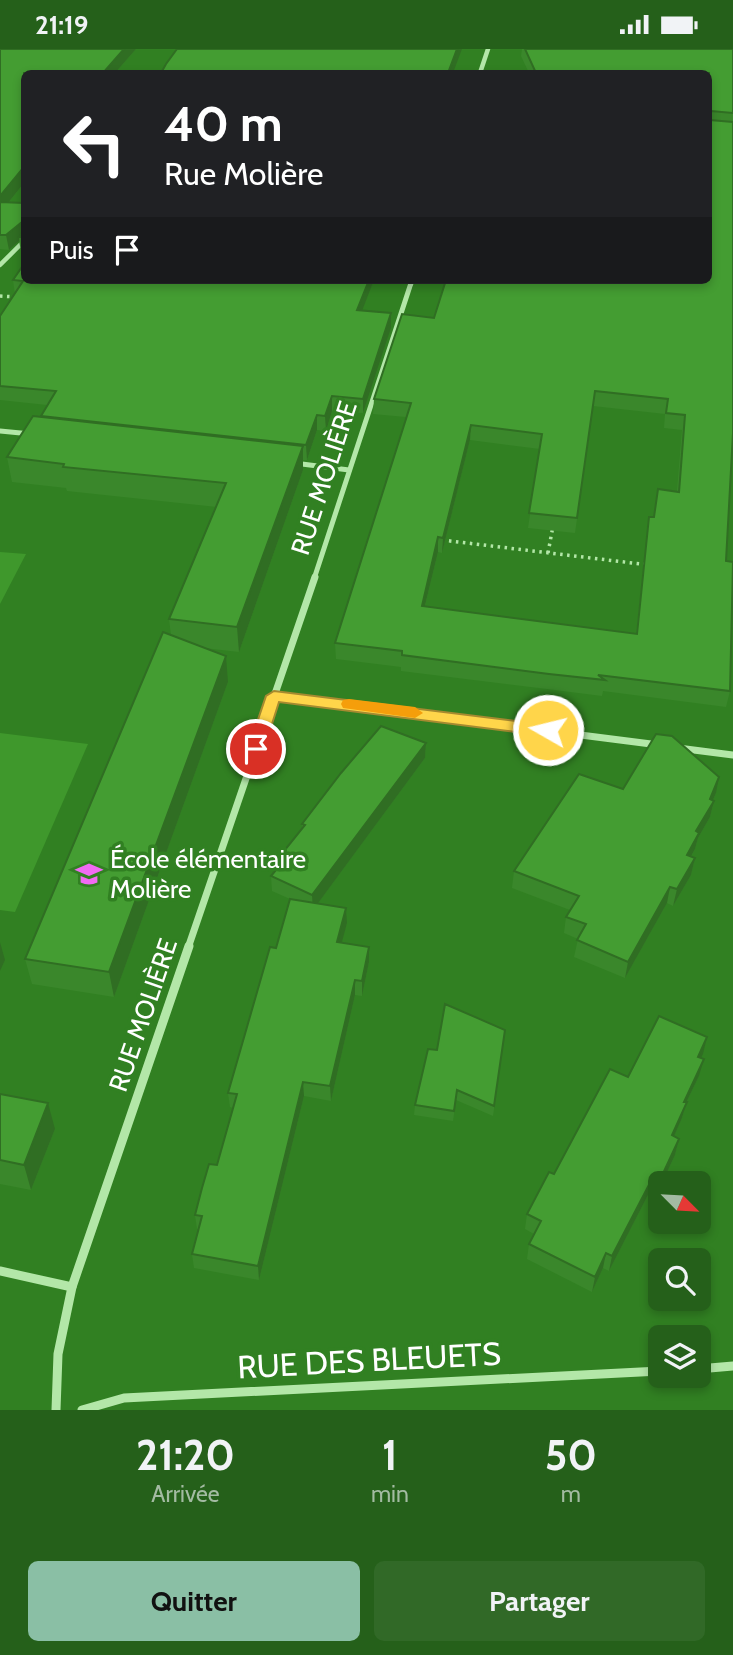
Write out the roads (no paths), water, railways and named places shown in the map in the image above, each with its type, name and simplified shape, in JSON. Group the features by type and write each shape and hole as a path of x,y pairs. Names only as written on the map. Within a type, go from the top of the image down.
{"street":[{"path":"481,70 488,49"},
{"path":"0,265 21,244"},
{"name":"RUE MOLIÈRE","path":"56,1410 58,1353 72,1287 274,696 411,284"},
{"path":"0,431 41,435"},
{"path":"285,463 349,470"},
{"path":"274,696 733,755"},
{"path":"0,1271 72,1287"},
{"path":"711,1368 733,1366"},
{"name":"RUE DES BLEUETS","path":"82,1410 124,1398 648,1372"}],"place":[{"name":"École élémentaire Molière","path":"89,874"}]}
